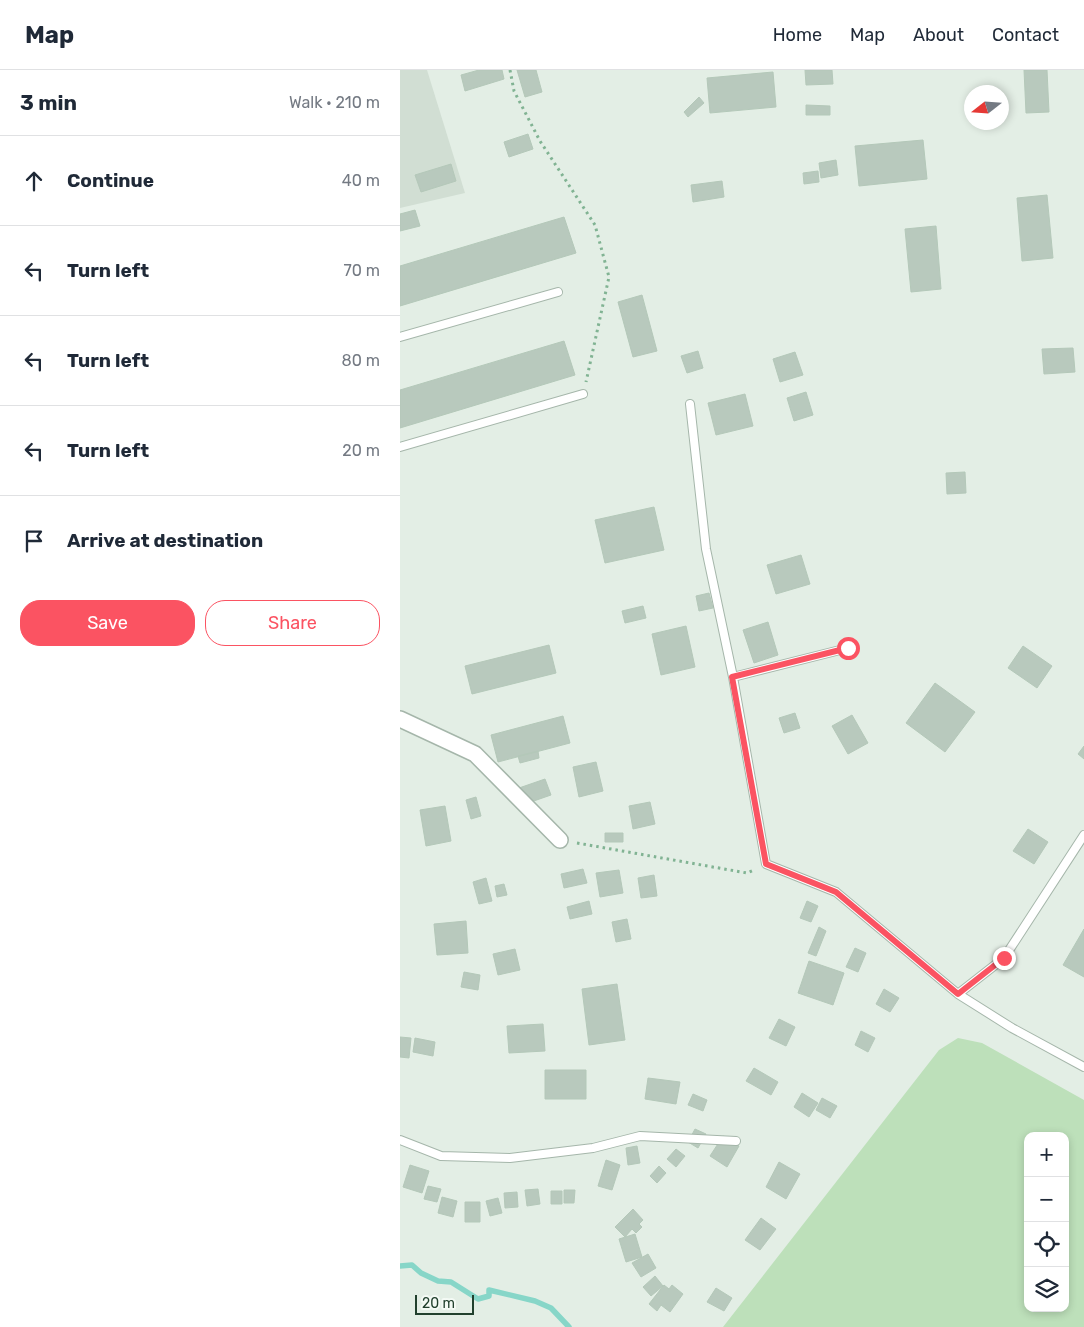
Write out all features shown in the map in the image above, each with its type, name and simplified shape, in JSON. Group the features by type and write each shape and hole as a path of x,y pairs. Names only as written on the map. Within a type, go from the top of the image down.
{"street":[{"path":"400,719 475,754 560,840"}],"lane":[{"path":"400,336 558,292"},
{"path":"400,448 583,394"},
{"path":"690,404 706,549 732,677 766,864 836,892 958,994 1012,1028 1084,1067"},
{"path":"732,677 848,648"},
{"path":"958,994 1004,958 1084,835"},
{"path":"400,1140 441,1156 510,1158 593,1148 640,1136 736,1141"}],"path":[{"path":"510,70 514,91 540,141 595,225 609,277 583,394"},
{"path":"560,840 747,873 766,864"}],"shaded area":[{"path":"400,70 427,70 465,193 400,208"}],"green space":[{"path":"958,1038 982,1043 1084,1100 1084,1327 723,1327 939,1050"}],"building":[{"path":"479,70 502,70 504,79 465,91 461,75"},
{"path":"517,70 536,70 542,92 525,97"},
{"path":"805,70 832,70 833,84 806,85"},
{"path":"1024,70 1047,70 1049,112 1026,113"},
{"path":"773,72 776,107 710,113 707,78"},
{"path":"699,97 704,103 688,117 684,112"},
{"path":"806,105 830,106 830,115 806,115"},
{"path":"528,134 533,149 509,157 504,142"},
{"path":"923,140 927,179 859,186 855,146"},
{"path":"836,160 838,175 821,178 819,163"},
{"path":"451,164 456,181 421,192 415,175"},
{"path":"818,171 819,182 804,184 803,173"},
{"path":"722,181 724,197 693,202 691,185"},
{"path":"1047,195 1053,258 1022,261 1017,198"},
{"path":"415,210 420,226 400,231 400,214"},
{"path":"564,217 576,253 400,306 400,266"},
{"path":"936,226 941,289 911,292 905,229"},
{"path":"642,295 657,351 633,357 618,302"},
{"path":"564,341 575,375 400,428 400,390"},
{"path":"1073,348 1075,372 1044,374 1042,349"},
{"path":"698,351 703,368 687,373 681,356"},
{"path":"795,352 803,375 780,382 773,359"},
{"path":"806,392 813,415 794,421 787,398"},
{"path":"745,394 753,426 716,435 708,403"},
{"path":"965,472 966,493 947,494 946,473"},
{"path":"654,507 664,550 605,563 595,520"},
{"path":"801,555 810,584 776,594 767,565"},
{"path":"709,593 713,608 699,611 696,596"},
{"path":"643,606 646,618 625,623 622,611"},
{"path":"768,622 778,655 754,663 743,630"},
{"path":"686,626 695,667 661,675 652,634"},
{"path":"549,645 556,673 472,694 465,666"},
{"path":"1023,646 1052,666 1037,688 1008,668"},
{"path":"935,683 975,712 945,752 906,723"},
{"path":"795,713 800,728 784,733 779,718"},
{"path":"852,715 868,743 848,754 832,726"},
{"path":"563,716 570,743 498,762 491,735"},
{"path":"1084,746 1084,759 1078,754"},
{"path":"538,751 539,758 520,763 518,756"},
{"path":"596,762 603,791 579,797 573,767"},
{"path":"545,779 551,795 525,804 519,788"},
{"path":"476,797 481,816 471,819 466,800"},
{"path":"650,802 655,824 633,829 629,806"},
{"path":"445,806 451,841 426,846 420,810"},
{"path":"1028,829 1048,842 1034,864 1013,851"},
{"path":"605,833 623,833 623,842 605,842"},
{"path":"583,869 587,883 564,888 561,874"},
{"path":"619,870 623,893 600,897 596,873"},
{"path":"654,875 657,896 641,898 638,878"},
{"path":"486,878 492,901 479,904 473,882"},
{"path":"504,884 507,895 497,897 495,886"},
{"path":"589,901 592,914 570,919 567,907"},
{"path":"807,901 818,906 811,922 800,918"},
{"path":"627,919 631,939 616,942 612,922"},
{"path":"466,921 468,953 437,955 434,924"},
{"path":"819,927 826,931 816,956 808,953"},
{"path":"1084,929 1084,977 1063,965"},
{"path":"855,948 866,953 858,972 846,967"},
{"path":"515,949 520,970 498,975 493,954"},
{"path":"809,961 844,973 833,1005 798,993"},
{"path":"464,972 480,975 478,990 461,987"},
{"path":"617,984 625,1040 589,1045 582,989"},
{"path":"884,989 899,998 890,1012 876,1004"},
{"path":"779,1019 795,1027 786,1046 769,1038"},
{"path":"543,1024 545,1051 509,1053 507,1026"},
{"path":"861,1031 875,1038 868,1052 855,1045"},
{"path":"400,1037 411,1038 409,1058 400,1057"},
{"path":"415,1038 435,1042 433,1056 413,1052"},
{"path":"754,1068 778,1082 771,1095 746,1081"},
{"path":"545,1070 586,1070 586,1099 545,1099"},
{"path":"648,1078 680,1082 676,1104 645,1099"},
{"path":"802,1093 818,1103 809,1117 794,1107"},
{"path":"693,1094 707,1100 703,1111 688,1105"},
{"path":"822,1098 837,1106 830,1118 816,1110"},
{"path":"695,1129 706,1134 698,1148 688,1142"},
{"path":"723,1136 739,1146 727,1167 710,1156"},
{"path":"637,1146 640,1163 628,1165 626,1148"},
{"path":"676,1149 685,1156 676,1167 667,1159"},
{"path":"606,1160 620,1165 612,1190 598,1186"},
{"path":"779,1162 800,1174 786,1199 766,1187"},
{"path":"410,1165 429,1171 422,1193 403,1187"},
{"path":"659,1166 666,1173 657,1183 650,1176"},
{"path":"428,1186 441,1189 437,1202 424,1199"},
{"path":"538,1189 540,1204 527,1206 525,1190"},
{"path":"564,1190 575,1190 574,1203 564,1203"},
{"path":"551,1191 562,1191 562,1204 551,1204"},
{"path":"517,1192 518,1207 505,1208 504,1193"},
{"path":"442,1197 457,1201 453,1217 438,1213"},
{"path":"498,1198 502,1213 490,1216 486,1201"},
{"path":"465,1202 480,1202 480,1222 465,1222"},
{"path":"633,1209 643,1220 639,1224 642,1227 636,1233 632,1229 625,1237 615,1227"},
{"path":"761,1218 776,1229 760,1250 745,1240"},
{"path":"635,1234 642,1257 626,1262 619,1239"},
{"path":"648,1254 656,1268 641,1277 632,1263"},
{"path":"655,1276 663,1286 651,1296 643,1287"},
{"path":"664,1285 669,1289 672,1285 683,1294 670,1312 661,1305 657,1311 649,1304"},
{"path":"716,1288 732,1298 724,1311 707,1302"}],"waterway":[{"path":"400,1266 412,1265 421,1273 438,1281 451,1282 478,1299 489,1296 489,1290 535,1301 551,1308 569,1327"}],"route":[{"path":"848,648 732,677 766,864 836,892 958,994 1004,958"}]}
